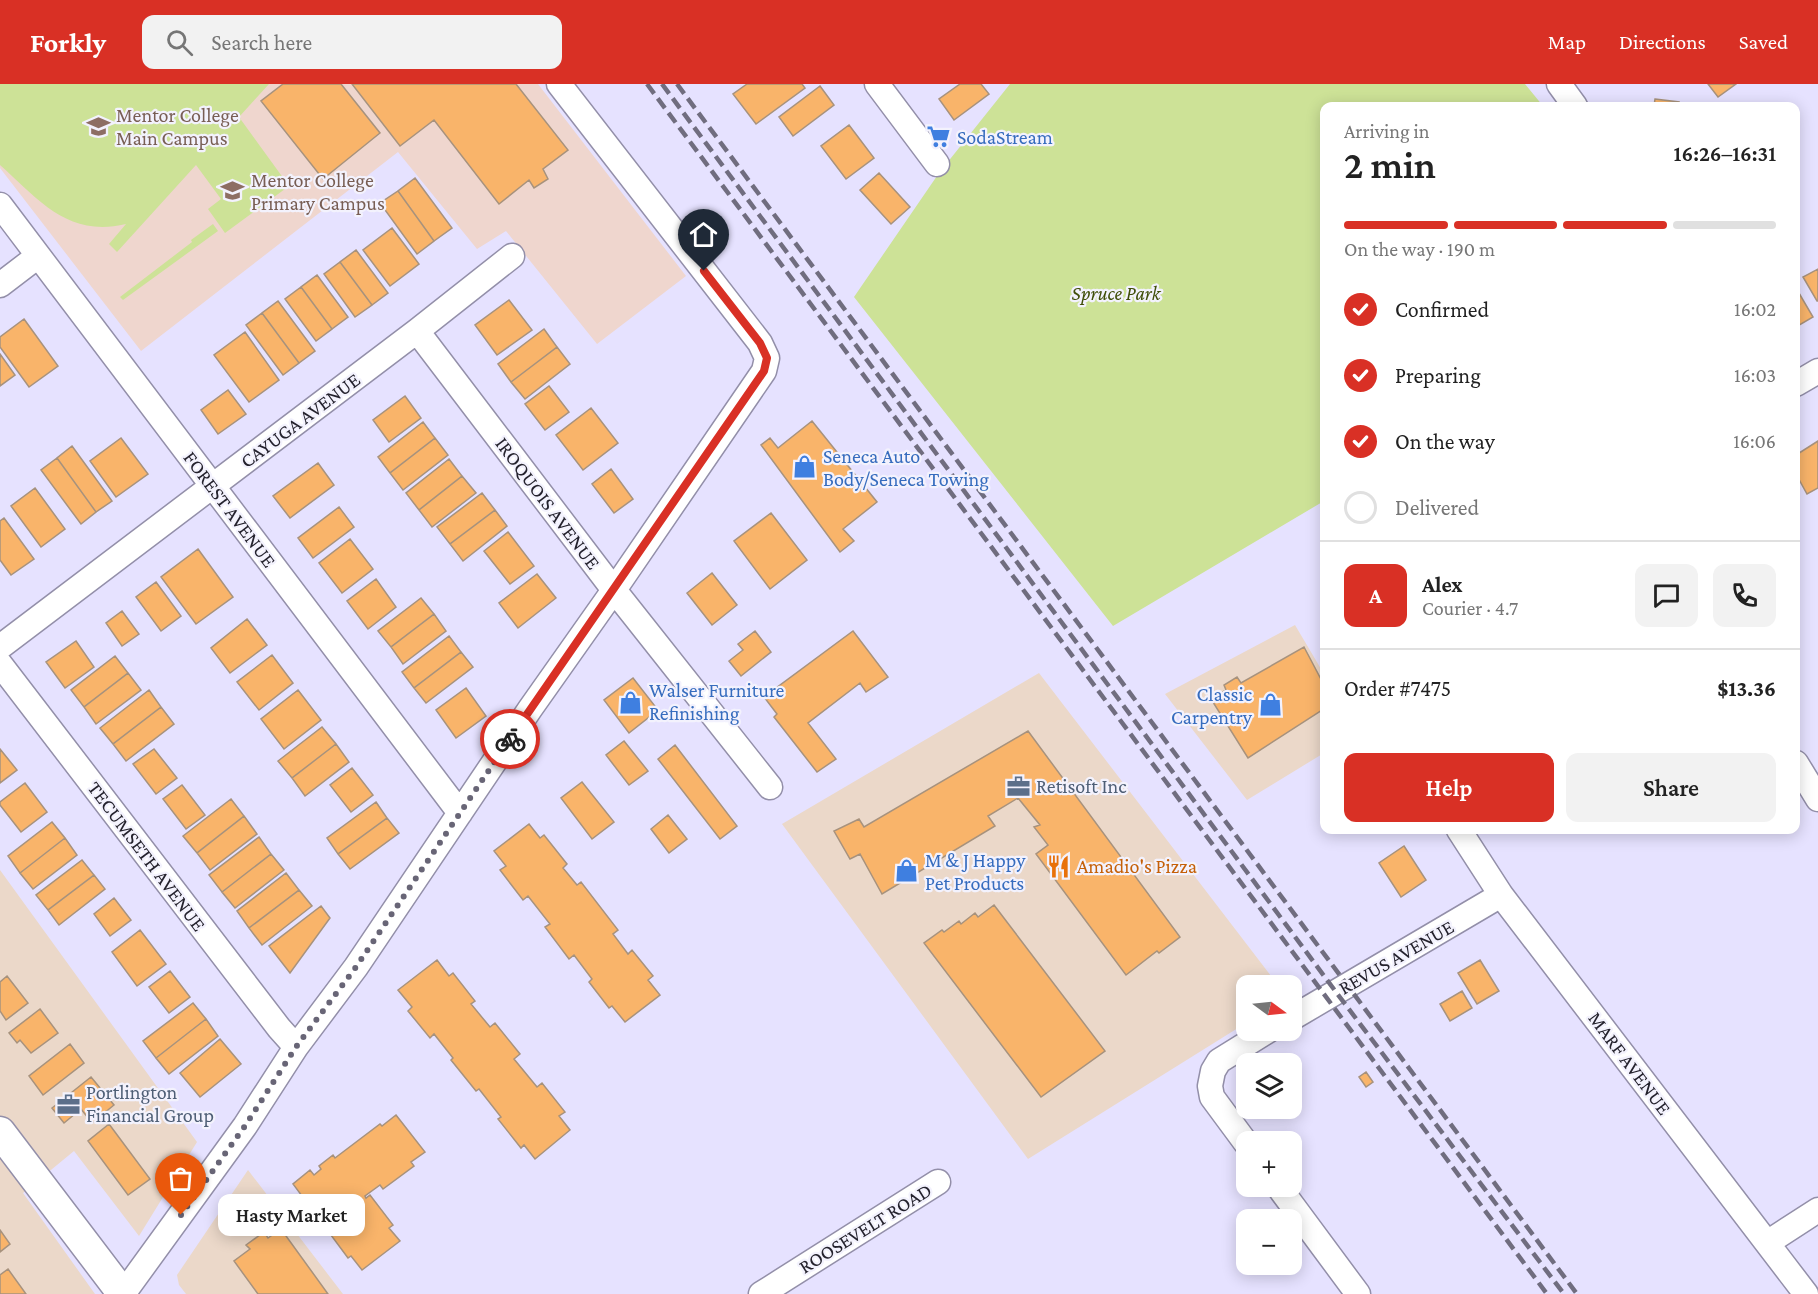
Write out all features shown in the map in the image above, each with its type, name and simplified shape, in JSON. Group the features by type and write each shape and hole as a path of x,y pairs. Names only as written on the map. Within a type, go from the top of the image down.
{"main road":[{"path":"0,1132 123,1294"}],"street":[{"path":"123,1294 245,1126 296,1047 356,967 530,709 764,371 767,358 760,343 559,84"},
{"path":"877,84 937,164"},
{"name":"FOREST AVENUE","path":"0,206 460,813"},
{"path":"0,285 38,256"},
{"name":"CAYUGA AVENUE","path":"0,647 213,487 512,256"},
{"name":"IROQUOIS AVENUE","path":"417,331 614,590 770,787"},
{"path":"1800,382 1818,371"},
{"name":"TECUMSETH AVENUE","path":"0,664 279,1028 296,1047"},
{"path":"1800,770 1818,799"},
{"name":"MARF AVENUE","path":"1462,834 1501,895 1806,1294"},
{"name":"REVUS AVENUE","path":"1302,1012 1501,895"},
{"path":"1237,1131 1212,1097 1210,1086 1219,1060 1251,1041"},
{"name":"ROOSEVELT ROAD","path":"761,1294 938,1182"},
{"path":"1286,1197 1358,1294"},
{"path":"1767,1243 1818,1210"}],"shaded area":[{"name":"Mentor College Primary Campus","path":"0,84 538,84 686,276 597,344 506,231 477,249 398,152 141,351 0,168"},
{"path":"1295,625 1320,667 1320,755 1247,800 1165,694"},
{"path":"1039,673 1270,975 1236,975 1236,1029 1028,1159 782,824"},
{"path":"0,870 197,1142 139,1236 74,1151 23,1193 95,1294 0,1294"},
{"path":"248,1170 343,1294 186,1294 179,1285 177,1275"}],"green space":[{"name":"Mentor College Main Campus","path":"0,84 269,84 239,117 289,186 225,233 208,209 221,199 196,165 117,252 109,244 126,224 106,227 87,226 71,221 42,203 0,165"},
{"name":"Spruce Park","path":"1010,84 1525,84 1540,102 1320,102 1320,503 1113,626 854,297 939,173"},
{"path":"213,224 218,231 123,300 120,297 192,242 191,240"}],"building":[{"path":"283,84 341,84 380,133 323,179 261,101"},
{"path":"352,84 516,84 568,150 543,169 548,179 534,188 529,180 499,204 434,120 400,146"},
{"path":"747,84 802,84 805,88 756,124 733,94"},
{"path":"960,84 981,84 989,94 954,120 939,99"},
{"path":"1708,84 1736,84 1718,97"},
{"path":"820,86 834,105 793,136 779,117"},
{"path":"1655,99 1679,102 1655,102"},
{"path":"849,125 874,158 846,179 821,146"},
{"path":"879,173 910,207 891,224 860,190"},
{"path":"415,178 452,228 434,241 398,191"},
{"path":"398,191 434,241 417,254 380,203"},
{"path":"392,228 419,264 390,286 363,250"},
{"path":"356,250 388,293 372,305 340,262"},
{"path":"340,262 372,305 355,317 324,274"},
{"path":"1818,269 1818,301 1817,301 1803,277"},
{"path":"317,275 348,317 332,329 301,287"},
{"path":"301,287 332,329 316,341 285,299"},
{"path":"1800,295 1813,317 1800,325"},
{"path":"509,300 532,330 497,355 475,325"},
{"path":"278,301 315,351 299,363 262,313"},
{"path":"262,313 299,363 283,375 246,325"},
{"path":"24,319 58,366 29,387 0,347 0,337"},
{"path":"544,329 557,347 511,382 498,364"},
{"path":"245,332 279,380 249,402 214,355"},
{"path":"557,347 570,364 525,399 511,382"},
{"path":"0,354 15,375 0,386"},
{"path":"549,386 569,412 545,430 525,404"},
{"path":"228,390 246,414 218,434 201,410"},
{"path":"405,396 421,418 389,442 373,420"},
{"path":"591,408 618,443 583,470 556,435"},
{"path":"812,421 877,502 843,529 854,541 840,552 761,445 770,438 778,448"},
{"path":"423,422 435,438 390,473 378,457"},
{"path":"121,438 148,474 116,497 90,461"},
{"path":"435,438 448,455 403,490 390,473"},
{"path":"1818,441 1818,488 1807,494 1800,481 1800,452"},
{"path":"72,446 112,501 96,512 57,458"},
{"path":"57,458 96,512 81,524 41,470"},
{"path":"449,459 462,476 419,510 406,493"},
{"path":"318,463 334,485 290,518 273,496"},
{"path":"611,469 633,499 614,513 592,484"},
{"path":"462,476 476,493 432,527 419,510"},
{"path":"35,488 65,529 41,547 11,506"},
{"path":"482,493 495,510 450,544 437,527"},
{"path":"339,507 354,527 313,558 298,538"},
{"path":"495,510 507,526 463,561 450,544"},
{"path":"771,513 807,560 770,589 734,541"},
{"path":"4,518 34,559 11,575 0,560 0,521"},
{"path":"508,532 534,566 510,584 484,551"},
{"path":"350,539 373,569 342,593 319,563"},
{"path":"198,549 233,597 196,624 161,577"},
{"path":"712,573 737,605 712,625 687,593"},
{"path":"537,574 556,598 518,628 499,603"},
{"path":"376,579 396,607 368,629 347,601"},
{"path":"156,582 181,616 161,631 136,597"},
{"path":"421,598 434,614 391,647 378,631"},
{"path":"122,611 139,634 122,646 106,623"},
{"path":"434,614 446,631 403,664 391,647"},
{"path":"247,619 267,645 230,673 211,648"},
{"path":"755,631 771,652 741,676 729,661 743,650 738,644"},
{"path":"853,631 888,677 866,692 860,683 808,723 836,759 817,772 774,717 777,714 764,697"},
{"path":"449,636 461,652 414,688 402,672"},
{"path":"76,641 94,667 65,688 46,662"},
{"name":"Classic Carpentry","path":"1304,647 1320,677 1320,711 1248,758 1211,699 1226,690 1224,685 1237,677 1241,683"},
{"path":"461,652 473,667 426,703 414,688"},
{"path":"272,655 293,683 259,710 237,682"},
{"path":"115,656 128,673 84,707 71,690"},
{"path":"128,673 141,690 96,724 84,707"},
{"path":"633,678 658,710 629,733 604,700"},
{"path":"466,688 486,716 456,738 436,710"},
{"path":"149,690 161,707 113,744 100,728"},
{"path":"298,690 321,720 284,749 261,719"},
{"path":"161,707 174,724 126,761 113,744"},
{"path":"322,727 336,744 292,778 278,761"},
{"path":"1028,731 1180,937 1126,975 1036,854 1048,845 1034,827 1040,825 1018,798 988,816 995,826 882,894 860,854 850,859 834,831 859,819 864,827"},
{"path":"624,741 648,771 629,785 606,755"},
{"path":"336,744 349,762 305,796 292,778"},
{"path":"675,745 737,826 720,839 658,759"},
{"path":"0,749 17,770 0,783"},
{"path":"154,749 177,778 156,794 133,764"},
{"path":"352,768 373,795 351,812 330,785"},
{"path":"582,782 614,822 592,839 561,798"},
{"path":"25,783 47,812 21,832 0,802"},
{"path":"182,785 205,815 186,829 163,799"},
{"path":"231,799 244,816 197,853 183,836"},
{"path":"376,802 387,818 338,854 327,838"},
{"path":"668,815 687,839 669,853 651,829"},
{"path":"244,816 257,834 210,870 197,853"},
{"path":"387,818 399,833 350,869 338,854"},
{"path":"52,822 65,838 20,873 8,856"},
{"path":"529,824 540,838 544,835 567,864 563,868 577,885 581,882 618,930 613,934 628,954 632,950 653,976 648,980 660,995 625,1022 612,1006 609,1008 589,982 592,979 574,955 569,959 545,927 550,924 528,896 523,900 500,870 506,866 494,851"},
{"path":"259,837 271,854 222,892 209,875"},
{"path":"65,838 77,855 33,889 20,873"},
{"path":"1404,846 1426,880 1401,897 1379,863"},
{"path":"271,854 284,870 235,908 222,892"},
{"path":"82,860 94,875 48,910 36,895"},
{"path":"286,873 299,890 249,928 237,911"},
{"path":"94,875 105,889 59,925 48,910"},
{"path":"299,890 312,906 262,945 249,928"},
{"path":"114,898 131,920 110,936 94,914"},
{"path":"994,905 1105,1051 1041,1097 924,943 959,921 961,924 975,913 978,917"},
{"path":"321,906 330,918 290,973 269,946"},
{"path":"140,930 166,964 137,986 112,952"},
{"path":"437,960 449,976 453,973 475,1001 471,1004 490,1027 495,1023 520,1054 514,1059 537,1087 542,1083 565,1112 559,1116 570,1130 535,1159 524,1145 521,1148 498,1119 501,1117 479,1089 476,1091 434,1034 430,1038 408,1011 412,1007 398,990"},
{"path":"1480,960 1499,991 1477,1004 1458,973"},
{"path":"170,971 190,997 169,1013 149,987"},
{"path":"7,976 28,1003 6,1020 0,1011 0,982"},
{"path":"1462,991 1472,1008 1450,1021 1440,1004"},
{"path":"193,1003 206,1019 156,1058 143,1041"},
{"path":"40,1009 58,1033 31,1053 20,1040 17,1043 9,1033"},
{"path":"206,1019 218,1036 169,1074 156,1058"},
{"path":"220,1039 241,1064 200,1097 180,1073"},
{"path":"70,1044 84,1063 43,1095 29,1076"},
{"path":"1366,1072 1373,1082 1366,1087 1359,1077"},
{"path":"91,1077 114,1105 92,1123 81,1109 64,1123 52,1108"},
{"path":"396,1115 425,1152 411,1162 414,1166 383,1189 380,1185 365,1196 366,1198 370,1195 393,1225 389,1228 400,1241 362,1270 351,1256 348,1258 293,1184 310,1170 314,1175 321,1169 319,1166 333,1155 335,1158 380,1124 382,1126"},
{"path":"109,1124 150,1179 128,1195 88,1141"},
{"path":"281,1229 328,1294 258,1294 234,1261 250,1249 246,1245 264,1232 268,1238"},
{"path":"0,1230 10,1244 0,1252"},
{"path":"8,1269 26,1294 0,1294 0,1275"}],"railway":[{"path":"647,84 1547,1294"},
{"path":"662,84 1336,992 1564,1294"},
{"path":"677,84 1577,1294"}],"way so far":[{"path":"181,1215 245,1126 296,1047 356,967 510,739"}],"place":[{"name":"Mentor College Main Campus","path":"98,126"},
{"name":"SodaStream","path":"939,137"},
{"name":"Mentor College Primary Campus","path":"233,191"},
{"name":"Seneca Auto Body/Seneca Towing","path":"805,467"},
{"name":"Walser Furniture Refinishing","path":"631,702"},
{"name":"Classic Carpentry","path":"1270,705"},
{"name":"Retisoft Inc","path":"1018,786"},
{"name":"Amadio's Pizza","path":"1059,866"},
{"name":"M & J Happy Pet Products","path":"907,871"},
{"name":"Portlington Financial Group","path":"68,1104"},
{"name":"Hasty Market","path":"181,1215"}],"route":[{"path":"510,739 764,371 767,358 760,343 704,271"}]}
